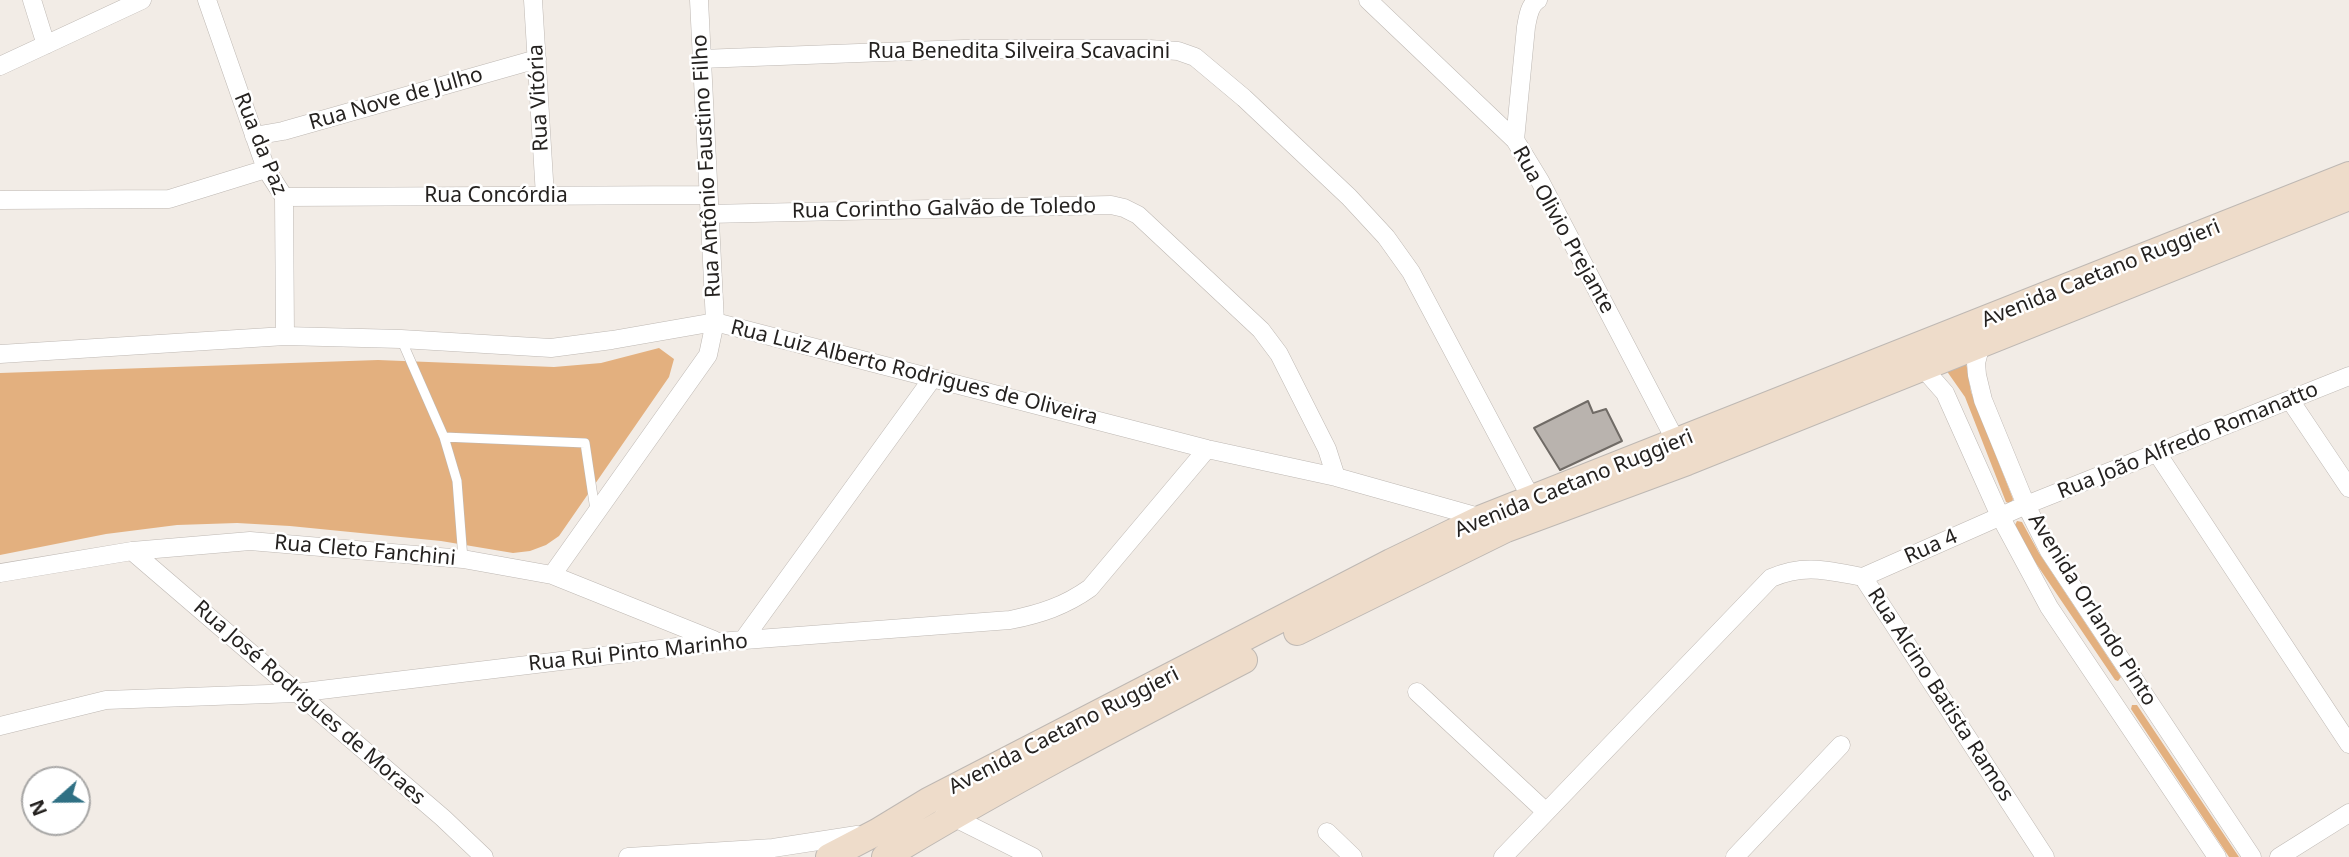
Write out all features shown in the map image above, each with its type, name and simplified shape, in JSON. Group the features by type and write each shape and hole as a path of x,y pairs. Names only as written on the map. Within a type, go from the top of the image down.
{"main road":[{"name":"Avenida Caetano Ruggieri","path":"829,857 881,845 951,817 1140,713 1354,602 1506,529 1682,452 2349,175"},
{"name":"Avenida Caetano Ruggieri","path":"881,845 928,800 1482,518 1531,498 1682,452 1923,368 2349,197"}],"street":[{"path":"32,0 46,45"},
{"path":"0,66 142,0"},
{"name":"Rua da Paz","path":"207,0 266,169 284,197 285,336"},
{"name":"Rua Vitória","path":"533,0 545,196"},
{"name":"Rua Antônio Faustino Filho","path":"552,575 708,355 715,322 699,0"},
{"name":"Rua Olivio Prejante","path":"1368,0 1515,140 1540,181 1682,452"},
{"path":"1515,140 1525,27 1529,12 1538,0"},
{"name":"Rua Benedita Silveira Scavacini","path":"701,59 964,49 1149,49 1178,51 1195,57 1244,98 1349,197 1386,237 1411,272 1531,498"},
{"name":"Rua Nove de Julho","path":"254,136 283,131 537,59"},
{"path":"0,200 169,199 266,169"},
{"name":"Rua Concórdia","path":"284,197 708,195"},
{"name":"Rua Corintho Galvão de Toledo","path":"708,214 1097,205 1124,208 1138,215 1261,331 1279,354 1327,449 1336,477"},
{"name":"Rua Luiz Alberto Rodrigues de Oliveira","path":"0,354 285,336 401,339 551,348 715,322 1207,449 1336,477 1482,518"},
{"name":"Avenida Orlando Pinto","path":"1981,344 1976,362 1983,400 2026,505 2049,551 2252,857"},
{"name":"Avenida Orlando Pinto","path":"1923,368 1945,393 2000,516 2049,607 2217,857"},
{"name":"Rua João Alfredo Romanatto","path":"2000,516 2349,376"},
{"path":"743,640 932,379"},
{"path":"2290,400 2349,488"},
{"name":"Rua Rui Pinto Marinho","path":"0,726 106,700 296,693 718,642 1010,620 1040,614 1073,600 1090,588 1207,449"},
{"path":"2157,453 2349,744"},
{"name":"Rua 4","path":"1863,577 2000,516"},
{"name":"Rua Cleto Fanchini","path":"0,573 132,551 250,541 463,559 552,575 718,642"},
{"name":"Rua José Rodrigues de Moraes","path":"132,551 443,818 484,857"},
{"name":"Rua Alcino Batista Ramos","path":"1545,811 1771,578 1803,568 1863,577 2045,857"},
{"path":"2112,701 2137,684"},
{"path":"1417,692 1545,811 1503,857"},
{"path":"1735,857 1841,744"},
{"path":"928,800 951,817 1033,857"},
{"path":"2278,857 2349,813"},
{"path":"1327,832 1353,857"},
{"path":"628,857 773,848 881,845"},
{"path":"773,848 800,857"}],"lane":[{"path":"401,339 444,437 457,481 463,559"},
{"path":"444,437 585,443 596,513"}],"shaded area":[{"path":"659,348 674,359 669,377 559,536 530,551 513,553 441,541 237,523 177,525 106,534 0,555 0,373 378,360 554,367 601,363"},
{"path":"1966,362 1971,392 2013,499 2011,504 2006,502 1965,397 1946,370"},
{"path":"2017,521 2022,522 2039,553 2121,677 2118,681 2031,556 2015,525"},
{"path":"2132,705 2137,705 2239,857 2229,857 2131,709"}],"building":[{"path":"1588,401 1593,413 1606,409 1622,441 1560,470 1534,428"}]}
